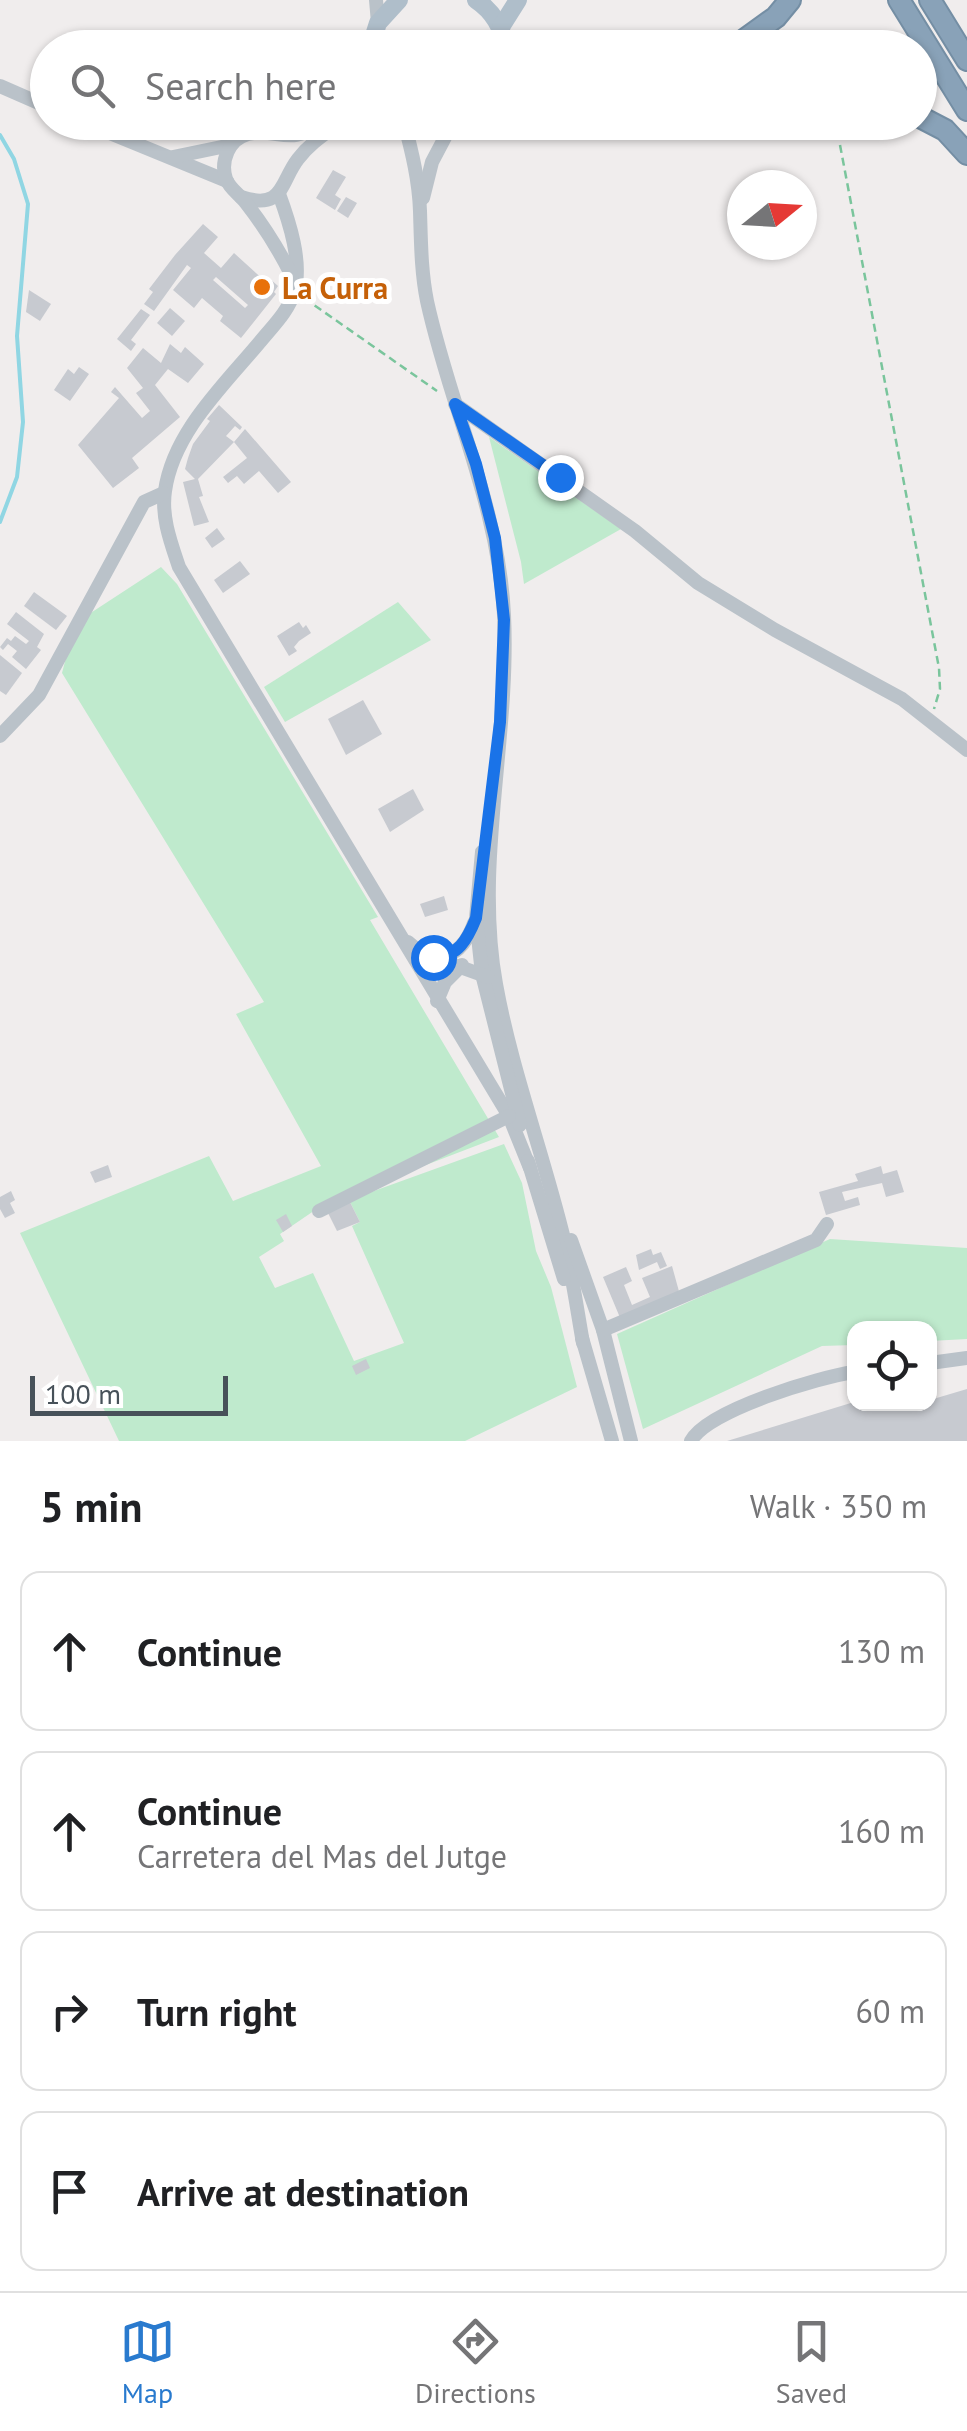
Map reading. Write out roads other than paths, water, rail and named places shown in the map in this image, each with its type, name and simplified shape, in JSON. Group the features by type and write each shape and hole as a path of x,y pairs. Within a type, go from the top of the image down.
{"highway":[{"path":"758,30 790,0"},
{"path":"899,0 918,30"},
{"path":"930,0 967,60"},
{"path":"937,61 967,110"},
{"path":"937,126 967,154"}],"main road":[{"path":"376,30 399,0"},
{"path":"476,0 488,8 502,30"},
{"path":"501,27 518,0"}],"street":[{"path":"376,0 378,23"},
{"path":"0,86 30,99"},
{"path":"129,140 226,181 278,247 295,286"},
{"path":"172,157 240,140"},
{"path":"274,140 285,147 292,168"},
{"path":"242,197 260,201 278,194 292,168 316,140"},
{"path":"409,140 420,208 426,298 476,464 502,578 504,620 489,893 489,979"},
{"path":"420,208 432,162 444,140"},
{"path":"226,181 224,166 231,145"},
{"path":"278,194 286,212 296,261 295,286 283,313 189,429 171,466 164,494 166,526 179,567 536,1166 603,1330 632,1441"},
{"path":"455,404 635,531 698,583 775,630 902,698 967,750"},
{"path":"0,736 39,695 144,502 164,494"},
{"path":"433,957 444,958 468,940 476,918 500,722"},
{"path":"476,918 536,1166 612,1441"},
{"path":"390,923 413,948 489,979"},
{"path":"437,1002 445,982 462,965"},
{"path":"319,1211 509,1116"},
{"path":"603,1330 816,1240 827,1224"},
{"path":"937,1362 967,1358"},
{"path":"691,1441 694,1434 727,1412 824,1376 847,1373"}],"waterway":[{"path":"0,135 14,159 28,204 17,336 23,422 17,477 0,522"}],"place":[{"name":"La Curra","path":"262,287"}]}
